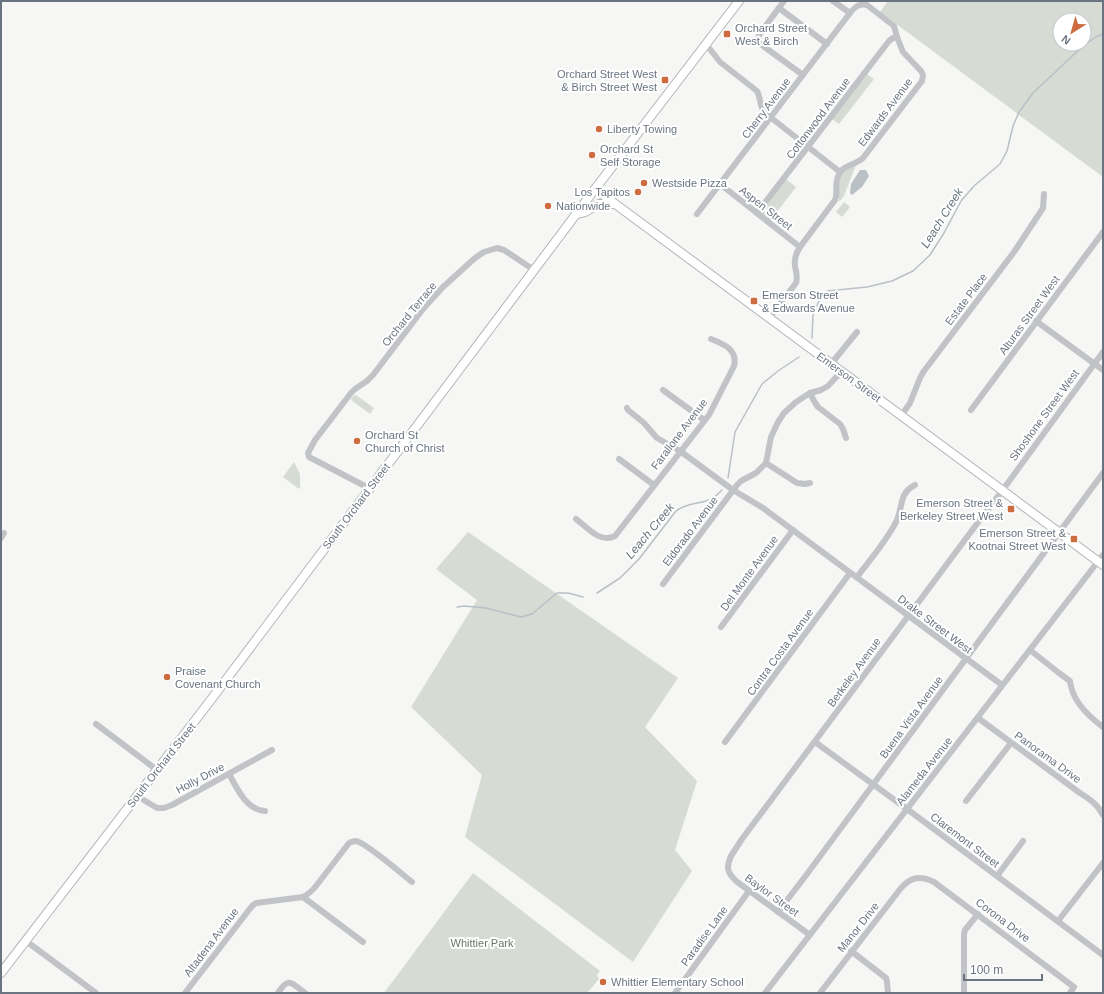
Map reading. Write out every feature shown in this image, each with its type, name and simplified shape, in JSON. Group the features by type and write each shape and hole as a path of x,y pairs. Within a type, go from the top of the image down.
{"main road":[{"name":"South Orchard Street","path":"1,973 210,701 576,214 739,1"},
{"name":"Emerson Street","path":"595,189 1059,533 1101,561"},
{"path":"576,214 585,212 599,204 615,204"}],"street":[{"path":"784,1 759,35 758,42 803,75"},
{"path":"833,1 850,14 859,5 867,5 892,24 897,37"},
{"path":"779,8 827,44"},
{"name":"Cherry Avenue","path":"697,214 850,14"},
{"name":"Edwards Avenue","path":"840,172 846,166 863,158 922,81 922,73 903,52 897,37"},
{"name":"Cottonwood Avenue","path":"757,213 889,41 897,37"},
{"path":"706,44 720,62 757,90 762,110 840,172 836,182 835,200 800,247 796,255 796,283 769,318"},
{"name":"Aspen Street","path":"720,184 800,247"},
{"name":"Estate Place","path":"901,416 910,403 924,371 1006,263 1043,208 1044,194"},
{"name":"Alturas Street West","path":"972,410 1036,321 1103,232"},
{"name":"Orchard Terrace","path":"369,489 309,457 308,451 318,436 355,389 373,375 423,309 443,287 475,258 484,252 493,249 501,249 508,252 534,270"},
{"path":"1036,321 1103,370"},
{"path":"831,364 857,332"},
{"name":"Farallone Avenue","path":"576,519 600,537 608,539 612,538 617,534 709,415 735,361 732,351 722,343 711,339"},
{"name":"Shoshone Street West","path":"1002,491 1103,352"},
{"path":"810,483 797,483 766,463 771,437 778,422 792,405 810,393 822,390 828,386 841,372"},
{"path":"663,390 704,420"},
{"path":"810,393 818,406 840,424 846,438"},
{"path":"627,408 650,429 657,438 680,451 733,490 763,508 850,573"},
{"name":"Farallone Avenue","path":"619,459 654,485"},
{"name":"Eldorado Avenue","path":"663,584 733,490 766,463"},
{"name":"Buena Vista Avenue","path":"778,912 1103,474"},
{"path":"857,577 892,528 904,496 910,488 915,485"},
{"name":"Berkeley Avenue","path":"727,867 731,856 742,839 1002,491"},
{"name":"Del Monte Avenue","path":"721,627 793,530"},
{"name":"Alameda Avenue","path":"765,993 1030,650 1101,561"},
{"name":"Drake Street West","path":"850,573 1002,686"},
{"name":"Contra Costa Avenue","path":"725,742 850,573"},
{"path":"1030,650 1058,674 1070,681 1070,687 1085,712 1103,727"},
{"name":"Panorama Drive","path":"978,718 1101,807 1103,815"},
{"path":"96,724 157,770"},
{"name":"Claremont Street","path":"815,742 874,784 1103,955"},
{"path":"966,801 1011,743"},
{"name":"Holly Drive","path":"137,796 154,807 164,808 272,750"},
{"path":"229,774 246,802 254,808 265,811"},
{"path":"363,942 303,897 312,892 347,846 356,841 363,844 412,882"},
{"path":"997,876 1023,841"},
{"path":"1058,921 1100,873 1103,863"},
{"name":"Baylor Street","path":"727,867 733,878 810,935"},
{"name":"Corona Drive","path":"915,878 925,878 934,882 978,914 1074,987 1070,993"},
{"name":"Manor Drive","path":"820,993 901,888 910,880 915,878"},
{"name":"Paradise Lane","path":"675,993 749,891"},
{"name":"Altadena Avenue","path":"185,993 253,904 303,897"},
{"path":"964,993 964,934 965,930 978,914"},
{"path":"26,940 96,993"},
{"path":"852,951 886,978 888,982 888,993"},
{"path":"278,993 284,985 289,982 305,993"}],"green space":[{"path":"888,1 1103,1 1103,177 880,12"},
{"path":"867,74 874,79 839,124 832,119"},
{"path":"856,165 844,196 839,202 839,179 844,172"},
{"path":"786,179 796,187 770,221 762,214 763,210"},
{"path":"844,202 850,207 842,217 836,212"},
{"path":"356,395 374,408 370,414 351,400 353,396"},
{"path":"294,462 300,474 299,489 283,477"},
{"path":"468,532 678,678 645,727 697,781 675,850 692,871 633,962 465,837 482,775 411,707 477,600 436,569"},
{"name":"Whittier Park","path":"473,873 600,971 597,975 599,979 587,993 384,993"}],"shaded area":[{"path":"860,170 866,170 869,176 862,187 852,195 850,193 851,184"}],"waterway":[{"name":"Leach Creek","path":"812,338 813,315 820,299 827,291 867,287 892,281 913,271 930,255 961,201 974,186 1000,164 1007,151 1013,126 1019,112 1033,93 1083,46 1103,34"},
{"name":"Leach Creek","path":"728,478 735,432 762,384 799,357"},
{"name":"Leach Creek","path":"597,593 620,578 639,559 676,511 688,505 711,499 722,490"},
{"name":"Leach Creek","path":"457,607 464,606 486,608 521,617 532,614 557,593 568,593 583,597"}],"place":[{"name":"Orchard Street West & Birch","path":"727,34"},
{"name":"Orchard Street West & Birch Street West","path":"665,80"},
{"name":"Liberty Towing","path":"599,129"},
{"name":"Orchard St Self Storage","path":"592,155"},
{"name":"Westside Pizza","path":"644,183"},
{"name":"Los Tapitos","path":"638,192"},
{"name":"Nationwide","path":"548,206"},
{"name":"Emerson Street & Edwards Avenue","path":"754,301"},
{"name":"Orchard St Church of Christ","path":"357,441"},
{"name":"Emerson Street & Berkeley Street West","path":"1011,509"},
{"name":"Emerson Street & Kootnai Street West","path":"1074,539"},
{"name":"Praise Covenant Church","path":"167,677"},
{"name":"Whittier Elementary School","path":"603,982"}]}
